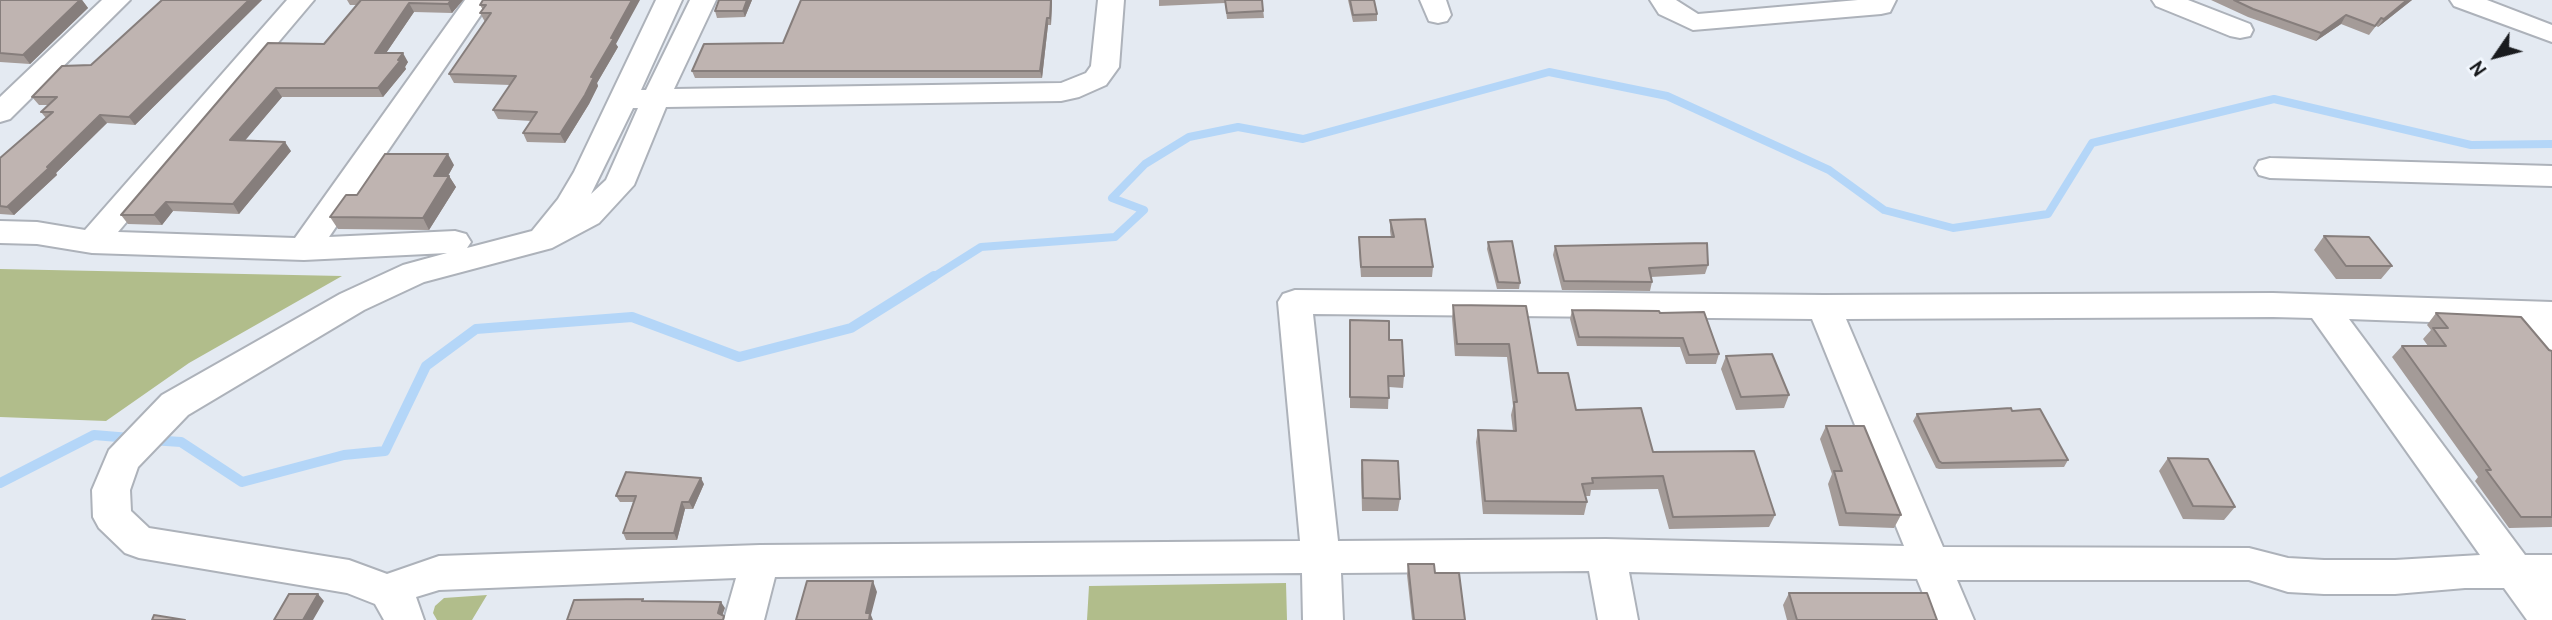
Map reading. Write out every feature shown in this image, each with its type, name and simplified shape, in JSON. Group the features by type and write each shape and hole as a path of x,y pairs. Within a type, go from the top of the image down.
{"street":[{"path":"6,102 117,0"},
{"path":"92,242 301,0"},
{"path":"304,249 478,0"},
{"path":"541,240 570,205 589,172 669,0"},
{"path":"703,0 656,98 619,185 588,216 541,240 414,273 352,302 174,405 122,460 111,490 112,517 139,542 349,577 399,612 410,581 439,573 760,561 1606,555 1932,563 2249,564 2288,575 2324,577 2395,577 2465,571 2534,572"},
{"path":"622,99 1061,92 1079,88 1096,79 1105,67 1111,0"},
{"path":"1663,0 1668,8 1693,22 1881,6 1883,0"},
{"path":"2165,0 2240,30"},
{"path":"2463,0 2552,34"},
{"path":"2518,0 2552,12"},
{"path":"2270,168 2552,176"},
{"path":"0,232 37,233 92,242 304,249 455,242"},
{"path":"1324,620 1321,558 1295,302 1824,307 2321,306 2536,313 2552,350"},
{"path":"2321,306 2534,572 2550,620"},
{"path":"1824,307 1954,620"},
{"path":"1606,555 1618,620"},
{"path":"744,620 760,561"}],"green space":[{"path":"0,269 342,276 189,363 106,421 0,417"},
{"path":"1286,583 1287,620 1087,620 1089,586"},
{"path":"487,595 472,620 437,620 433,613 435,606 444,598"}],"building":[{"path":"0,0 80,0 23,55 0,53"},
{"path":"162,0 249,0 129,117 100,115 7,207 0,206 0,158 53,112 41,112 57,97 32,97 62,66 91,65"},
{"path":"361,0 451,0 448,4 409,3 375,53 403,53 398,60 401,60 378,88 276,88 230,140 285,142 233,204 166,202 154,215 121,215 268,43 324,44"},
{"path":"483,0 632,0 591,77 594,77 585,95 560,134 523,133 537,112 493,110 516,76 449,74 491,13 480,13 486,5 480,5"},
{"path":"719,0 747,0 743,11 715,11"},
{"path":"801,0 1051,0 1040,71 692,71 704,44 783,43"},
{"path":"1225,0 1262,0 1263,11 1227,13"},
{"path":"1350,0 1374,0 1377,14 1353,15"},
{"path":"2234,0 2407,0 2384,19 2381,18 2375,26 2346,15 2321,33"},
{"path":"385,154 448,154 434,176 449,176 423,218 330,217 346,195 357,195"},
{"path":"1425,219 1433,267 1361,267 1359,237 1394,237 1390,220"},
{"path":"2324,236 2369,237 2392,266 2346,266"},
{"path":"1512,241 1520,283 1498,282 1488,242"},
{"path":"1707,243 1708,265 1649,268 1652,282 1564,281 1555,246"},
{"path":"1453,305 1526,306 1538,373 1568,373 1576,410 1641,408 1653,452 1754,451 1775,515 1673,517 1663,476 1592,478 1593,483 1582,484 1587,502 1485,501 1478,430 1516,431 1514,402 1517,402 1509,344 1457,344"},
{"path":"1572,310 1704,312 1719,354 1689,355 1683,338 1579,337"},
{"path":"2436,313 2521,317 2552,351 2552,517 2521,517 2486,470 2491,470 2402,346 2446,346 2433,328 2448,328"},
{"path":"1350,320 1389,321 1389,340 1402,340 1404,376 1388,376 1389,398 1350,397"},
{"path":"1772,354 1789,395 1741,397 1726,356"},
{"path":"2011,408 2012,411 2040,409 2068,460 1942,463 1917,414"},
{"path":"1826,426 1864,426 1901,515 1846,513 1834,471 1842,471"},
{"path":"2168,458 2208,459 2235,507 2193,506"},
{"path":"1362,460 1398,461 1400,499 1363,498"},
{"path":"626,472 701,478 689,502 682,502 674,533 623,533 636,496 616,496"},
{"path":"1408,564 1434,564 1435,573 1459,573 1465,620 1414,620"},
{"path":"807,581 873,581 866,613 870,613 869,620 796,620"},
{"path":"1789,593 1927,593 1937,620 1797,620"},
{"path":"289,594 318,594 303,620 274,620"},
{"path":"643,599 642,601 721,602 718,613 724,616 723,620 567,620 574,600"},
{"path":"154,615 185,620 152,620"}],"waterway":[{"path":"932,278 981,247 1115,237 1144,210 1112,198 1145,164 1189,137 1238,127 1303,139 1549,72 1667,96 1829,170 1884,210 1953,228 2048,214 2092,143 2274,99 2471,145 2552,144"},
{"path":"151,440 181,442 242,482 344,455 385,451 426,366 476,329 632,317 739,357 851,328 934,276"},
{"path":"0,483 94,435 130,438"}]}
